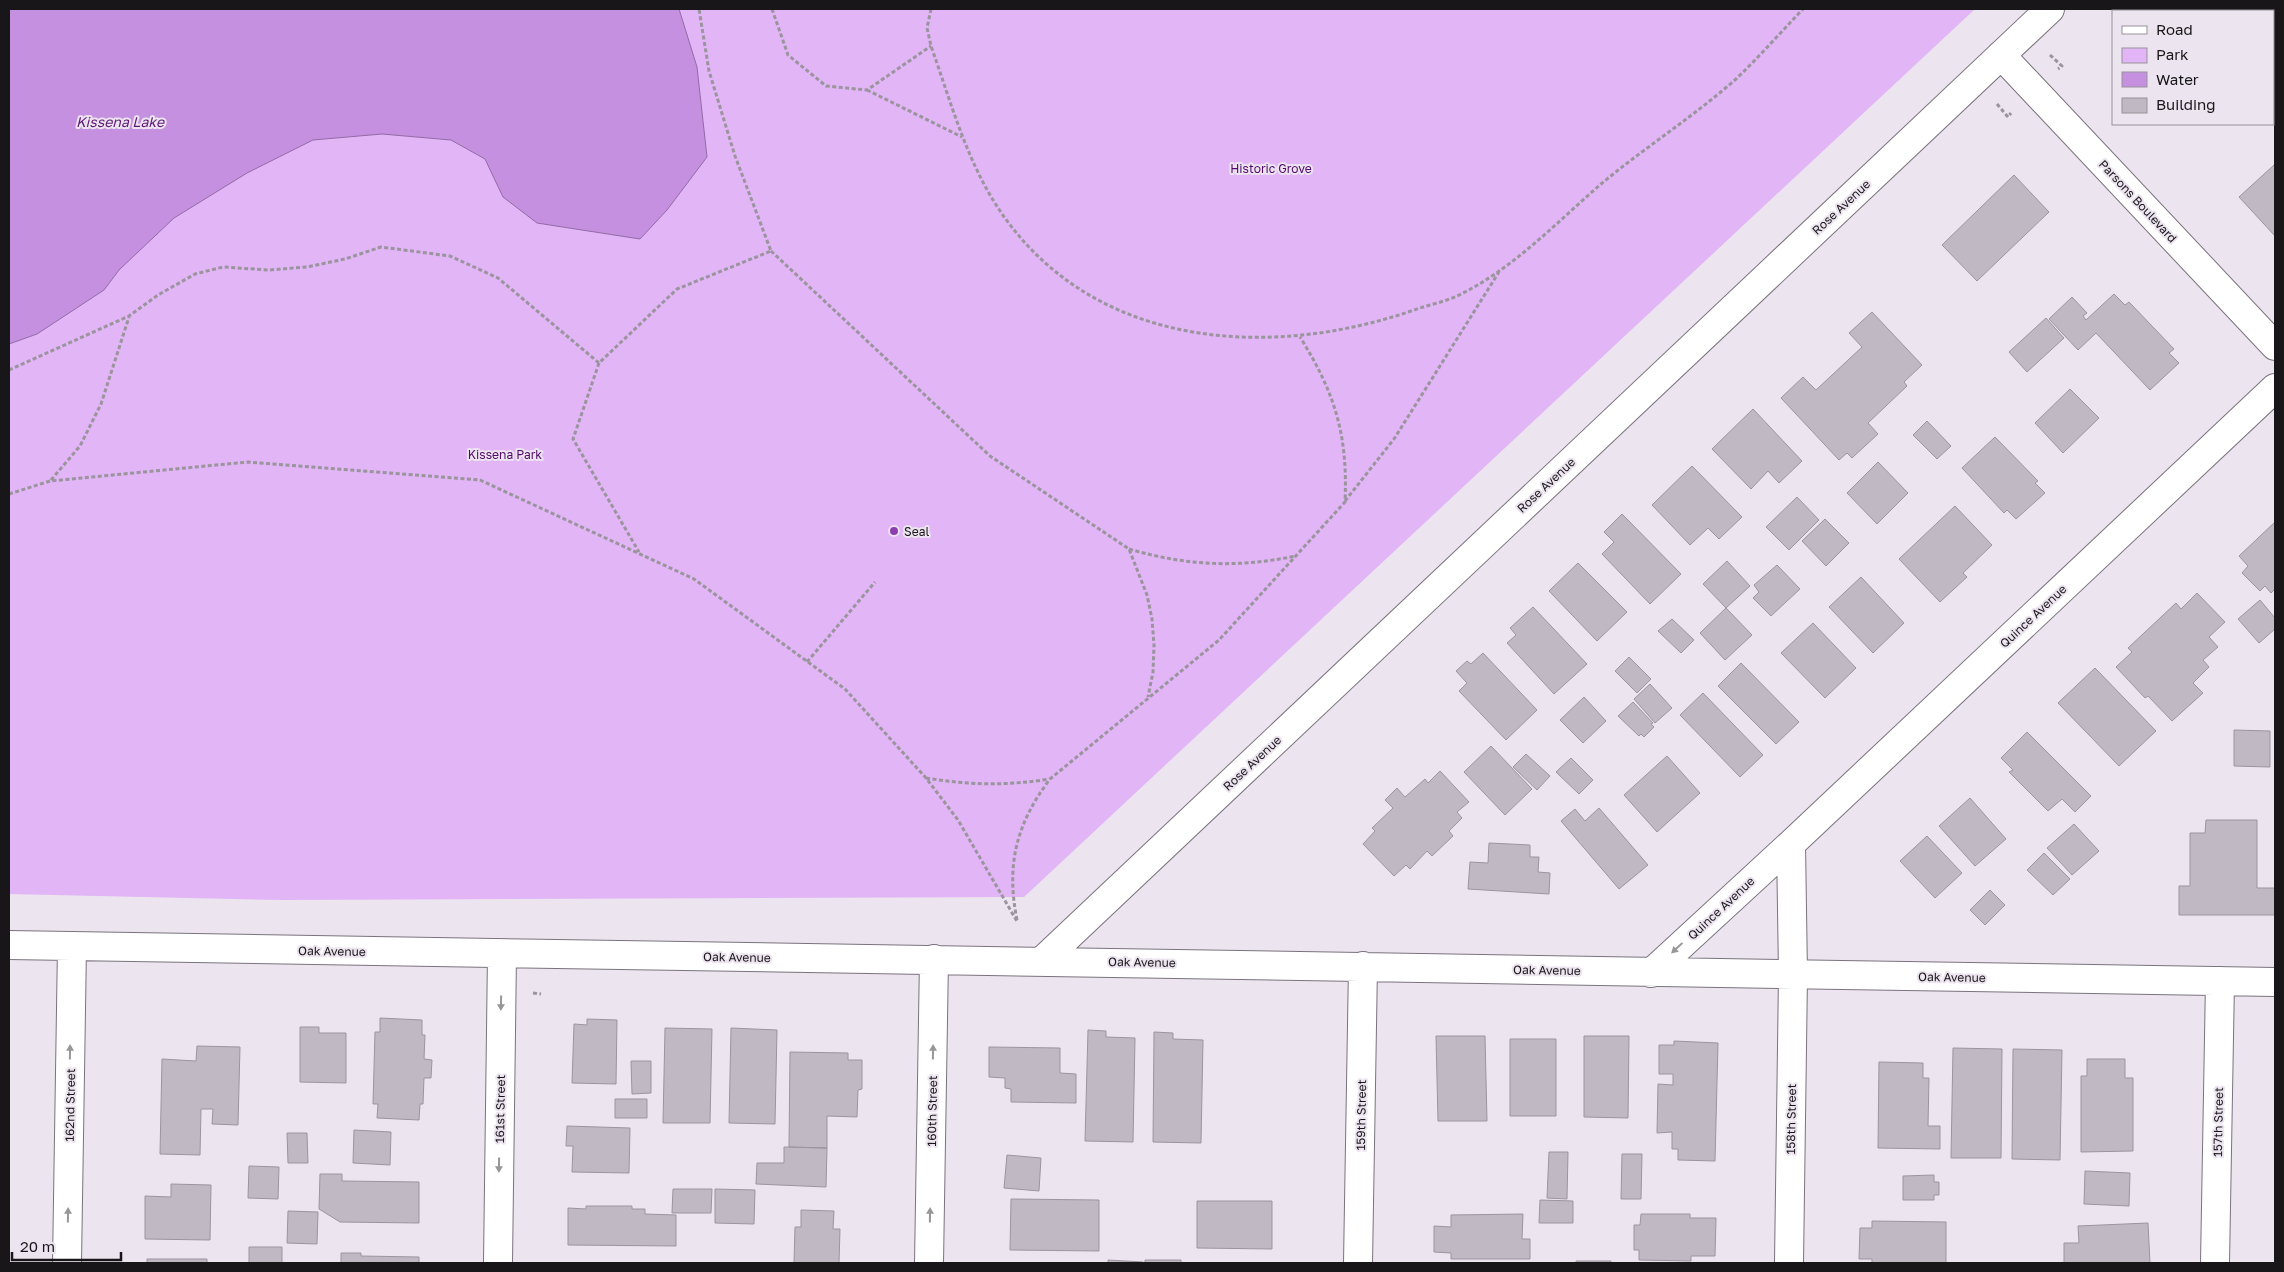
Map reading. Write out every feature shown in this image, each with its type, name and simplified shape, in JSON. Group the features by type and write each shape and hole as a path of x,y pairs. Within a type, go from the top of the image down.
{"street":[{"name":"Rose Avenue","path":"1042,960 2050,9"},
{"name":"Parsons Boulevard","path":"2001,55 2275,346"},
{"name":"Quince Avenue","path":"1651,973 1791,844 2275,388"},
{"path":"1791,844 1794,975"},
{"name":"Oak Avenue","path":"9,945 502,954 1042,960 1651,973 2275,982"},
{"name":"162nd Street","path":"67,1263 72,946"},
{"name":"161st Street","path":"498,1263 502,954"},
{"name":"160th Street","path":"929,1263 934,959"},
{"name":"159th Street","path":"1358,1263 1363,966"},
{"name":"158th Street","path":"1789,1263 1794,975"},
{"name":"157th Street","path":"2216,1263 2220,981"}],"path":[{"path":"699,9 709,71 735,156 771,251 990,456 1129,549 1156,557 1211,564 1240,564 1296,556"},
{"path":"772,9 788,55 826,86 867,90 963,137"},
{"path":"931,9 927,28 931,46 974,167 989,195 1007,221 1033,250 1054,269 1094,297 1128,314 1164,326 1209,335 1254,339 1300,337 1341,331 1380,322 1456,297 1500,271 1604,182 1736,79 1803,9"},
{"path":"867,90 931,46"},
{"path":"2050,55 2062,66"},
{"path":"1997,103 2008,116"},
{"path":"9,370 129,316 158,295 195,274 223,267 269,270 307,266 344,259 381,247 450,256 498,278 599,363"},
{"path":"640,554 573,439 599,363 677,289 771,251"},
{"path":"9,494 50,481 248,462 480,480 694,579 845,689 926,778 958,820 1018,923 1012,896 1012,868 1017,840 1032,805 1050,779 1219,640 1345,502 1394,439 1500,271"},
{"path":"50,481 80,446 101,404 129,316"},
{"path":"1300,337 1330,391 1339,421 1346,475 1345,502"},
{"path":"1129,549 1147,595 1152,619 1153,663 1147,698"},
{"path":"807,662 875,582"},
{"path":"926,778 983,785 1017,784 1050,779"}],"green space":[{"name":"Kissena Park","path":"9,9 1975,9 1024,897 280,900 9,894"}],"water":[{"name":"Kissena Lake","path":"9,9 679,9 697,67 707,157 667,210 640,239 537,223 503,197 485,159 451,140 382,134 313,140 247,173 174,218 119,270 104,290 37,334 9,344"}],"building":[{"path":"2222,9 2223,10 2172,10"},
{"path":"2260,9 2275,9 2275,24 2274,10"},
{"path":"2275,44 2275,89 2274,88"},
{"path":"2274,165 2275,167 2275,236 2239,197"},
{"path":"2014,175 2049,212 1977,281 1942,245"},
{"path":"2114,294 2125,305 2129,302 2174,349 2169,353 2179,363 2150,390 2096,333 2078,350 2049,319 2072,297 2087,313 2083,316 2086,320"},
{"path":"1872,312 1922,365 1904,382 1907,386 1868,423 1878,434 1852,458 1847,453 1839,460 1781,398 1803,377 1816,390 1862,347 1849,333"},
{"path":"2046,318 2064,338 2027,372 2009,352"},
{"path":"2070,389 2099,418 2063,453 2035,423"},
{"path":"1753,409 1802,461 1779,483 1768,471 1751,489 1712,449"},
{"path":"1927,421 1951,446 1937,459 1913,435"},
{"path":"1995,437 2038,481 2035,483 2045,493 2016,519 2007,510 2004,513 1962,468"},
{"path":"1878,462 1908,493 1877,524 1847,493"},
{"path":"1692,466 1742,517 1719,539 1708,528 1690,545 1652,505"},
{"path":"1797,497 1819,520 1789,550 1766,527"},
{"path":"1955,506 1992,545 1963,573 1967,577 1940,602 1899,559"},
{"path":"1622,514 1681,574 1650,604 1602,554 1614,542 1604,532"},
{"path":"1825,519 1849,543 1826,566 1802,541"},
{"path":"2275,522 2275,589 2271,593 2265,586 2260,591 2242,573 2248,566 2239,556"},
{"path":"1727,561 1750,586 1726,608 1703,584"},
{"path":"1578,563 1627,612 1597,641 1549,591"},
{"path":"1777,565 1800,589 1771,616 1753,598 1759,592 1754,585"},
{"path":"1861,577 1904,623 1873,653 1829,607"},
{"path":"2197,593 2225,622 2209,637 2218,647 2203,660 2209,667 2193,683 2203,693 2172,721 2148,696 2145,698 2116,667 2132,652 2128,648 2176,603 2181,609"},
{"path":"2260,600 2275,618 2275,629 2259,643 2238,619"},
{"path":"1533,607 1587,664 1554,694 1507,643 1516,635 1510,628"},
{"path":"1726,608 1752,635 1725,660 1700,633"},
{"path":"1672,619 1694,640 1681,653 1658,631"},
{"path":"1813,623 1856,668 1825,698 1781,653"},
{"path":"1483,653 1537,710 1506,740 1459,691 1467,683 1456,671 1467,661 1471,664"},
{"path":"1629,657 1651,679 1637,693 1615,671"},
{"path":"1741,663 1799,722 1776,744 1718,686"},
{"path":"2095,668 2156,731 2119,766 2058,703"},
{"path":"1650,684 1672,708 1655,723 1634,699"},
{"path":"1703,693 1763,755 1740,777 1680,715"},
{"path":"1584,697 1606,721 1583,743 1560,720"},
{"path":"1633,702 1653,723 1651,724 1654,727 1644,737 1641,734 1639,736 1618,716"},
{"path":"2234,730 2270,731 2270,767 2234,766"},
{"path":"2027,732 2091,796 2075,812 2062,799 2048,811 2009,772 2013,770 2001,758"},
{"path":"1491,746 1532,789 1505,815 1464,772"},
{"path":"1526,754 1550,776 1537,790 1513,767"},
{"path":"1667,756 1700,793 1657,832 1624,795"},
{"path":"1571,758 1593,780 1579,794 1556,772"},
{"path":"1440,771 1469,802 1457,812 1462,818 1449,831 1453,836 1432,856 1427,851 1410,869 1406,865 1394,876 1363,844 1375,831 1372,828 1393,808 1385,800 1397,788 1405,797 1425,779 1428,783"},
{"path":"1970,798 2006,839 1975,866 1939,826"},
{"path":"1599,808 1648,865 1619,889 1561,821 1575,809 1585,821"},
{"path":"2206,820 2257,820 2257,888 2275,888 2275,915 2179,915 2179,886 2190,886 2190,833 2205,833"},
{"path":"2074,824 2099,851 2072,875 2047,848"},
{"path":"1927,836 1962,873 1935,898 1900,861"},
{"path":"1489,843 1530,845 1530,857 1539,857 1538,872 1550,873 1549,894 1468,889 1470,862 1488,863"},
{"path":"2044,853 2070,879 2053,895 2027,870"},
{"path":"1990,890 2005,905 1985,925 1970,910"},
{"path":"380,1018 422,1020 422,1035 425,1035 424,1059 432,1060 431,1078 424,1078 423,1104 420,1104 419,1120 377,1118 378,1104 373,1104 375,1032 380,1032"},
{"path":"587,1019 617,1020 616,1084 572,1083 574,1024 587,1025"},
{"path":"300,1027 319,1027 319,1033 346,1033 346,1083 300,1082"},
{"path":"665,1028 712,1029 710,1123 663,1123"},
{"path":"731,1028 777,1030 775,1124 729,1123"},
{"path":"1088,1030 1106,1031 1106,1037 1135,1038 1133,1142 1085,1141"},
{"path":"1154,1032 1173,1033 1173,1039 1203,1040 1201,1143 1153,1142"},
{"path":"1436,1036 1485,1036 1487,1121 1438,1121"},
{"path":"1584,1036 1629,1036 1628,1118 1584,1117"},
{"path":"1510,1039 1556,1039 1556,1116 1510,1116"},
{"path":"1674,1041 1718,1043 1715,1161 1678,1160 1678,1149 1672,1149 1672,1132 1657,1133 1658,1084 1673,1085 1673,1074 1659,1074 1659,1045 1674,1045"},
{"path":"197,1046 240,1047 238,1125 212,1124 213,1109 201,1109 200,1155 160,1154 162,1059 196,1061"},
{"path":"989,1047 1060,1048 1060,1073 1076,1074 1076,1103 1011,1102 1011,1089 1005,1088 1005,1078 989,1077"},
{"path":"1953,1048 2002,1049 2001,1158 1951,1158"},
{"path":"2013,1049 2062,1050 2060,1160 2012,1159"},
{"path":"790,1052 848,1053 848,1060 862,1060 862,1089 858,1090 857,1117 827,1116 827,1148 789,1147"},
{"path":"2087,1059 2125,1059 2125,1078 2133,1078 2133,1151 2081,1152 2081,1076 2087,1076"},
{"path":"631,1061 651,1061 651,1093 632,1094"},
{"path":"1879,1062 1923,1063 1923,1078 1929,1078 1928,1126 1940,1126 1940,1149 1878,1148"},
{"path":"615,1099 647,1099 647,1118 615,1118"},
{"path":"567,1126 630,1128 629,1173 572,1172 573,1146 566,1146"},
{"path":"354,1130 391,1132 390,1165 353,1163"},
{"path":"287,1133 307,1133 308,1163 288,1163"},
{"path":"784,1147 827,1148 826,1187 756,1184 757,1163 784,1163"},
{"path":"1549,1152 1568,1152 1567,1199 1547,1198"},
{"path":"1622,1154 1642,1154 1641,1199 1621,1199"},
{"path":"1007,1155 1041,1158 1039,1191 1004,1188"},
{"path":"249,1166 279,1167 278,1199 248,1198"},
{"path":"2085,1171 2130,1173 2129,1206 2084,1204"},
{"path":"320,1174 342,1174 342,1181 419,1182 419,1223 340,1222 319,1209"},
{"path":"1934,1175 1934,1182 1939,1182 1939,1195 1934,1195 1934,1200 1903,1200 1903,1176"},
{"path":"171,1184 211,1185 210,1240 145,1239 145,1196 171,1197"},
{"path":"673,1189 712,1189 711,1213 672,1213"},
{"path":"715,1189 755,1190 754,1224 715,1223"},
{"path":"1011,1199 1099,1200 1099,1251 1010,1250"},
{"path":"1540,1200 1573,1201 1573,1223 1539,1223"},
{"path":"1197,1201 1272,1201 1272,1249 1197,1248"},
{"path":"586,1206 632,1206 632,1209 645,1209 645,1214 676,1215 676,1246 568,1245 568,1208 586,1209"},
{"path":"801,1210 834,1211 833,1229 840,1229 839,1263 794,1263 795,1227 801,1227"},
{"path":"288,1211 318,1212 317,1244 287,1243"},
{"path":"1523,1214 1522,1239 1530,1239 1530,1259 1451,1259 1451,1253 1434,1252 1434,1226 1451,1227 1451,1215"},
{"path":"1641,1214 1690,1214 1690,1218 1716,1218 1715,1256 1691,1256 1691,1261 1639,1260 1639,1250 1634,1250 1634,1225 1640,1225"},
{"path":"1872,1221 1946,1222 1946,1263 1872,1263 1872,1259 1859,1259 1860,1228 1872,1228"},
{"path":"2148,1223 2150,1263 2064,1263 2064,1243 2079,1243 2078,1226"},
{"path":"249,1247 282,1247 282,1263 249,1263"},
{"path":"341,1253 361,1253 361,1256 419,1257 419,1263 341,1263"},
{"path":"147,1259 207,1259 207,1263 147,1263"},
{"path":"1108,1260 1143,1262 1143,1263 1108,1263"},
{"path":"1145,1260 1181,1260 1181,1263 1145,1263"},
{"path":"1576,1261 1611,1261 1611,1263 1576,1263"}],"place":[{"name":"Seal","path":"894,531"}],"park label":[{"name":"Historic Grove","path":"1271,168"}]}
